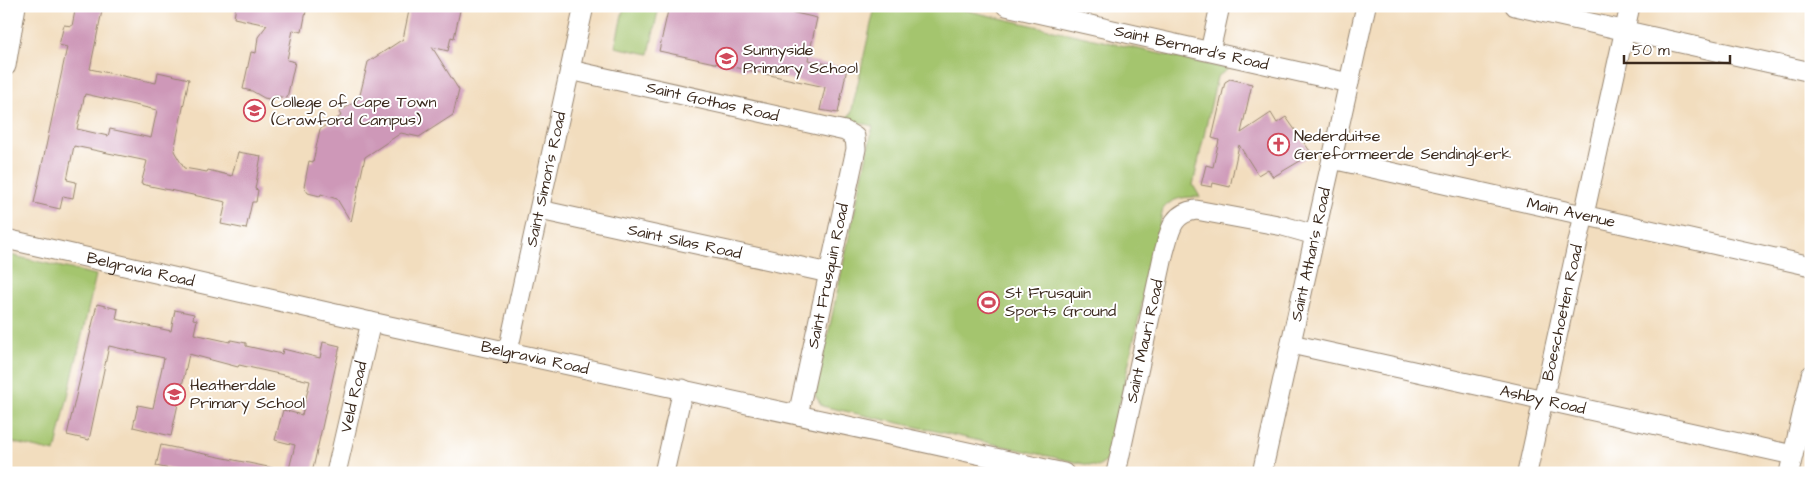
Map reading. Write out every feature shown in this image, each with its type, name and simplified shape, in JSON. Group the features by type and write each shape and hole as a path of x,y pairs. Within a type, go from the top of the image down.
{"street":[{"path":"6,66 16,6"},
{"name":"Saint Simon's Road","path":"508,351 584,6"},
{"name":"Saint Bernard's Road","path":"1006,6 1349,83"},
{"path":"1210,51 1220,6"},
{"name":"Saint Athan's Road","path":"1262,473 1366,6"},
{"path":"1515,6 1811,72"},
{"name":"Boeschoeten Road","path":"1527,473 1630,6"},
{"name":"Saint Gothas Road","path":"570,70 845,131 855,137"},
{"name":"Saint Frusquin Road","path":"798,415 856,148 855,137"},
{"name":"Main Avenue","path":"1332,159 1811,266"},
{"name":"Saint Silas Road","path":"540,210 829,273"},
{"name":"Saint Mauri Road","path":"1116,473 1168,238 1172,225 1182,213 1196,210 1216,213 1282,226 1315,235"},
{"name":"Belgravia Road","path":"6,239 370,322 798,415 1013,468 1064,473"},
{"name":"Veld Road","path":"336,473 370,322"},
{"name":"Ashby Road","path":"1291,344 1543,400 1791,464"},
{"path":"1791,464 1811,375"},
{"path":"664,473 683,389"}],"green space":[{"path":"624,6 659,6 649,54 615,47"},
{"name":"St Frusquin Sports Ground","path":"875,6 946,6 1228,69 1217,77 1193,185 1200,197 1175,200 1163,209 1107,461 1098,467 822,406 815,395 873,126 844,119 851,114"},
{"path":"6,254 96,275 55,452 6,441"}],"building":[{"path":"76,6 103,6 90,69 156,83 158,72 189,79 174,151 184,168 207,172 208,170 232,176 238,152 261,156 255,189 258,190 256,202 252,202 246,229 221,224 226,202 141,184 147,161 74,146 67,180 76,182 73,198 63,196 60,209 34,203 67,47 59,45 64,25 72,26","holes":["85,94 157,110 151,138 110,129 108,136 77,129"]},
{"path":"236,6 307,6 302,32 293,30 287,60 295,62 287,98 275,96 269,99 264,98 252,91 243,89 251,52 256,53 258,37 267,25 234,18"},
{"path":"410,6 461,6 454,38 451,37 448,51 432,47 459,90 453,115 419,137 401,133 365,157 351,222 337,199 321,194 320,196 308,193 304,187 309,161 313,162 320,129 341,116 339,112 359,99 368,62 403,39"},
{"path":"669,6 765,6 817,18 808,60 847,68 838,113 820,110 825,87 659,51"},
{"path":"1230,79 1252,84 1241,133 1271,113 1277,123 1286,117 1312,154 1273,177 1268,169 1258,175 1239,145 1230,187 1213,183 1212,187 1201,185 1206,165 1213,167 1219,140 1212,138 1225,82"},
{"path":"97,304 118,309 116,319 171,331 175,310 194,314 193,319 197,320 194,334 230,342 231,340 246,343 246,346 282,354 283,349 320,358 323,342 340,346 312,473 288,473 295,445 275,440 283,410 302,415 310,381 239,365 238,367 189,354 171,436 133,427 138,405 153,408 164,358 109,346 89,440 67,435"},
{"path":"161,445 273,468 273,473 189,473 156,466"}],"place":[{"name":"Sunnyside Primary School","path":"727,59"},
{"name":"College of Cape Town (Crawford Campus)","path":"255,111"},
{"name":"Nederduitse Gereformeerde Sendingkerk","path":"1278,145"},
{"name":"St Frusquin Sports Ground","path":"989,302"},
{"name":"Heatherdale Primary School","path":"174,394"}]}
